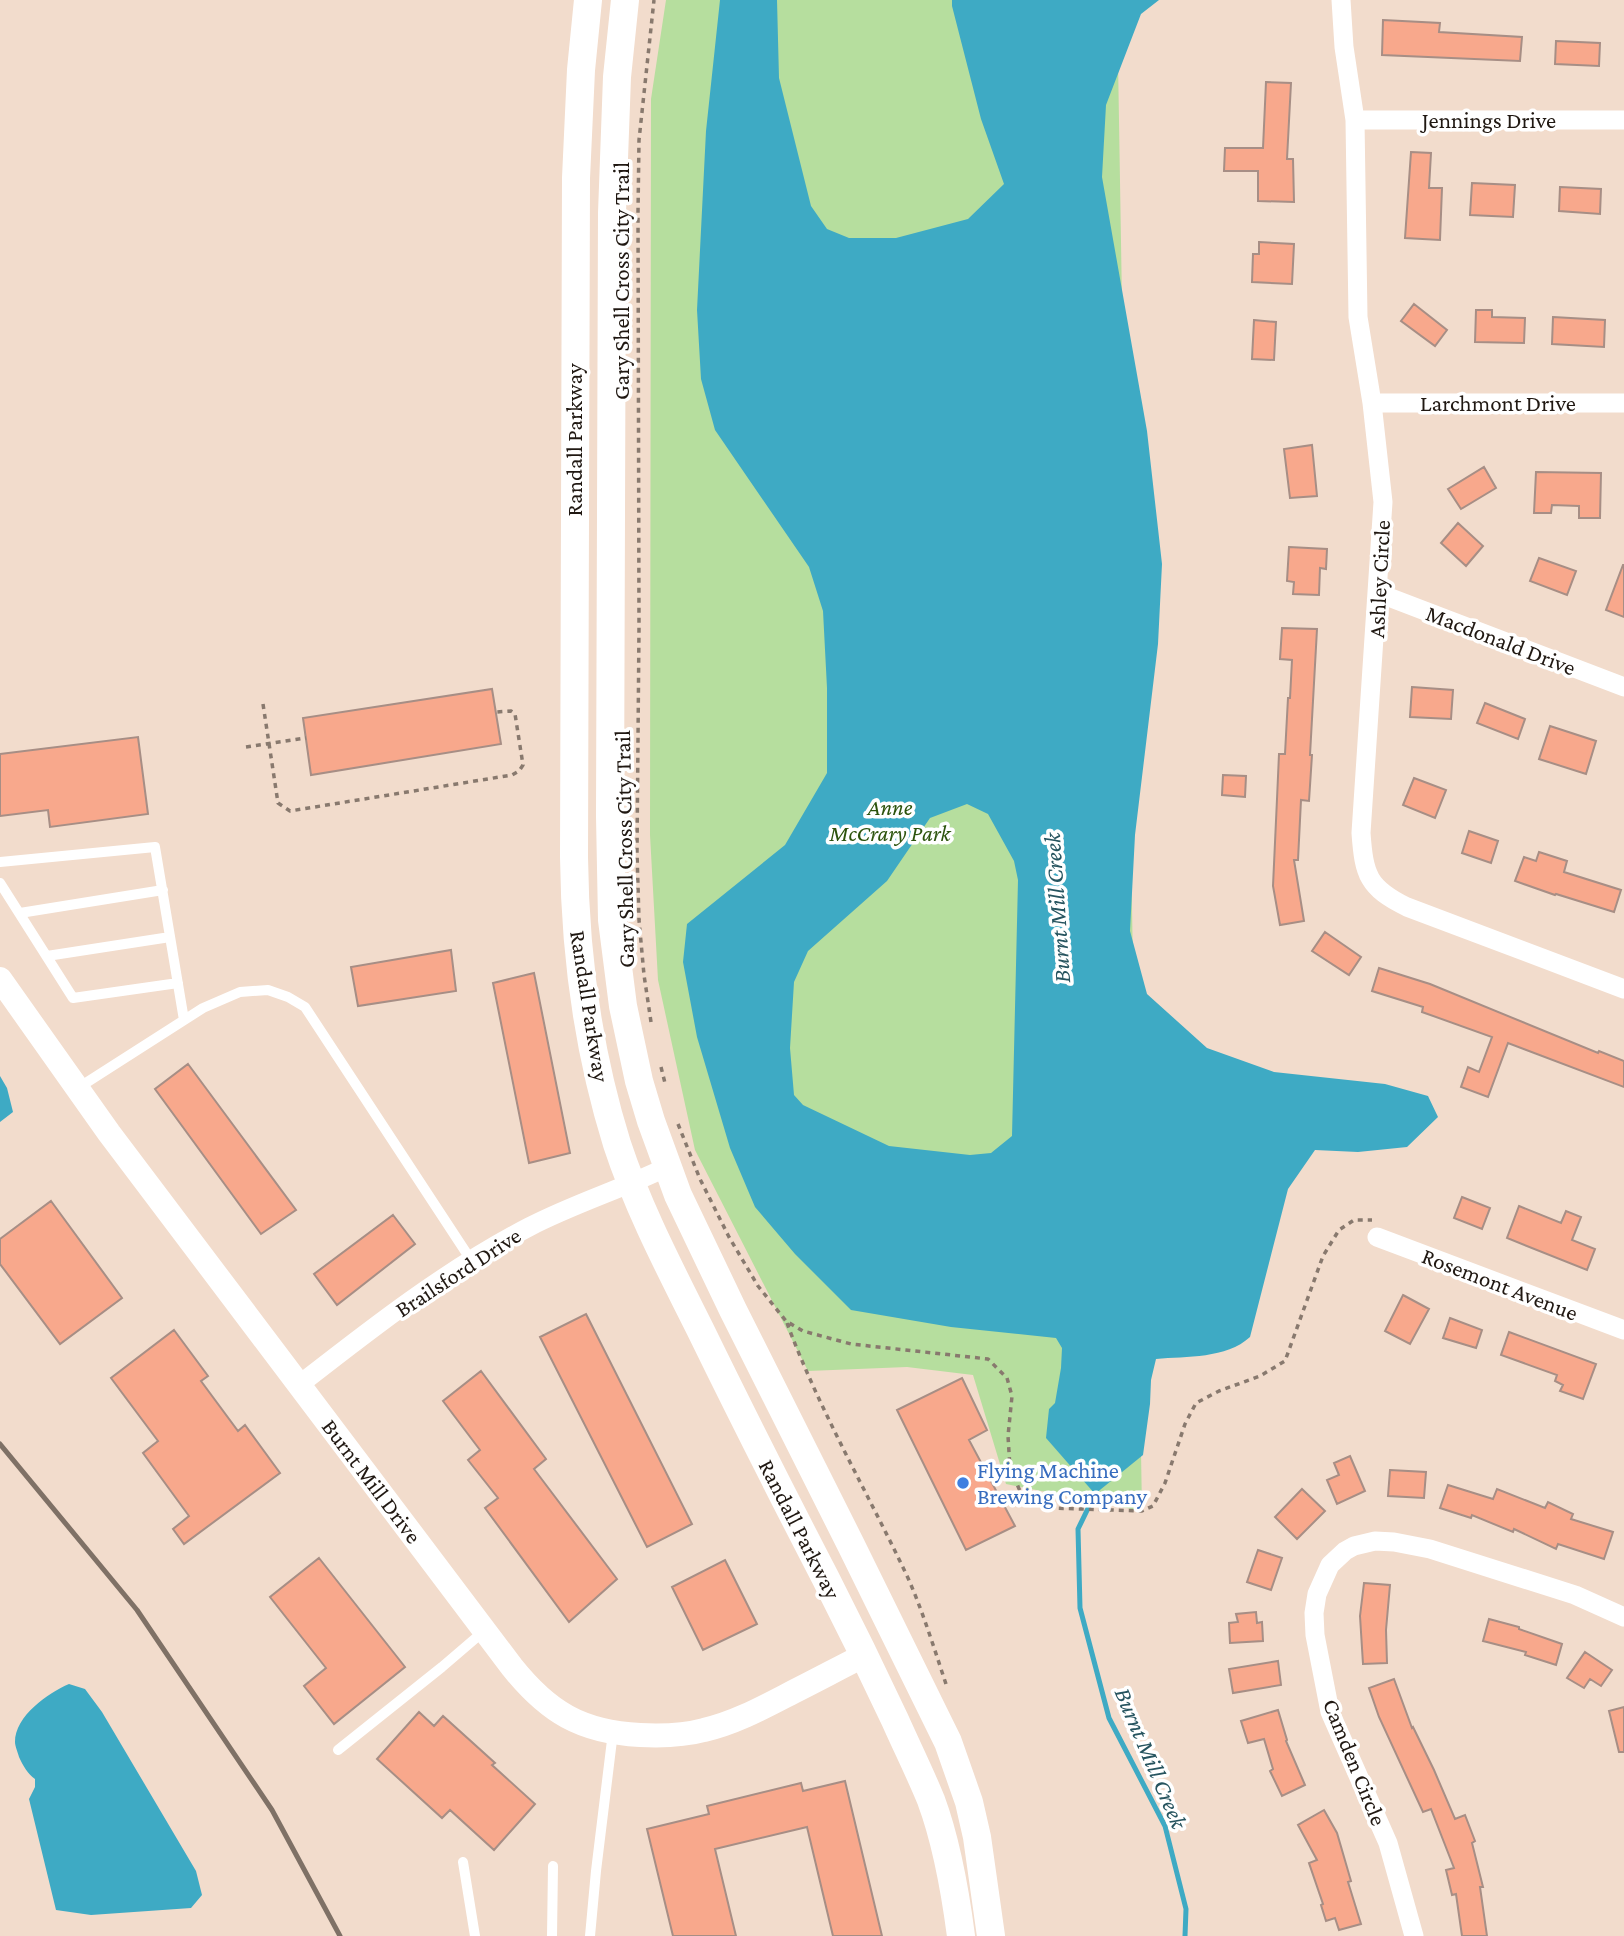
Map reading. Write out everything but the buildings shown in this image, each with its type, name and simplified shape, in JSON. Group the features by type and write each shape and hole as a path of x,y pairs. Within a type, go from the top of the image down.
{"main road":[{"name":"Randall Parkway","path":"588,0 578,116 575,234 575,906 582,985 596,1063 617,1143 659,1246 865,1655 931,1802 950,1871 961,1936"},
{"name":"Randall Parkway","path":"625,0 617,77 612,213 611,888 618,976 629,1038 651,1121 690,1223 948,1742 969,1802 984,1875 991,1936"}],"street":[{"name":"Ashley Circle","path":"1341,0 1343,47 1355,120 1358,317 1372,403 1383,502 1361,833 1369,879 1380,891 1407,907 1624,989"},
{"name":"Jennings Drive","path":"1355,120 1624,120"},
{"name":"Larchmont Drive","path":"1372,403 1624,403"},
{"name":"Macdonald Drive","path":"1378,593 1624,687"},
{"name":"Burnt Mill Drive","path":"0,979 77,1089 521,1679 549,1705 575,1722 613,1732 665,1736 705,1730 751,1714 865,1655"},
{"name":"Brailsford Drive","path":"299,1385 471,1259 532,1226 667,1167"},
{"name":"Rosemont Avenue","path":"1379,1230 1624,1330"},
{"name":"Camden Circle","path":"1414,1936 1388,1843 1330,1712 1315,1635 1314,1613 1317,1594 1330,1564 1354,1546 1375,1541 1394,1542 1430,1549 1575,1595 1624,1617"},
{"path":"865,1655 898,1640"}],"lane":[{"path":"0,862 155,847 184,1020"},
{"path":"0,883 73,998 178,983"},
{"path":"20,913 163,890"},
{"path":"47,956 170,937"},
{"path":"77,1089 203,1008 240,992 268,990 288,997 305,1007 471,1259"},
{"path":"338,1750 485,1630"},
{"path":"590,1936 613,1732"},
{"path":"463,1862 475,1936"},
{"path":"551,1936 553,1866"}],"path":[{"name":"Gary Shell Cross City Trail","path":"652,1028 639,920 637,852 638,213 639,139 654,0"},
{"path":"263,704 278,803 290,811 512,775 523,765 515,714 510,711 496,712"},
{"path":"246,747 306,738"},
{"path":"658,1055 668,1094"},
{"path":"676,1120 700,1180 729,1237 758,1286 786,1321 803,1331 850,1344 988,1359 1007,1378 1012,1396 1008,1436 1010,1468 1020,1492 1029,1500 1050,1508 1142,1511 1153,1506 1165,1483 1185,1424 1196,1403 1219,1391 1260,1376 1285,1361 1323,1256 1339,1230 1354,1220 1370,1219 1379,1230"}],"green space":[{"name":"Anne McCrary Park","path":"666,0 1117,0 1142,1511 1006,1484 973,1375 907,1367 808,1371 695,1150 658,980 650,835 651,99"}],"water":[{"name":"Anne McCrary Park","path":"720,0 777,0 779,78 811,206 827,229 849,238 896,238 968,219 1004,184 981,119 952,0 1159,0 1141,14 1106,105 1102,177 1147,431 1162,564 1158,644 1135,835 1130,931 1147,994 1207,1048 1274,1072 1385,1084 1428,1096 1438,1117 1407,1147 1358,1152 1315,1150 1288,1189 1250,1337 1218,1353 1156,1359 1151,1380 1143,1455 1095,1494 1046,1438 1049,1409 1055,1403 1061,1368 1062,1348 1056,1338 951,1327 851,1310 795,1254 755,1207 730,1148 697,1037 683,962 687,924 785,845 827,773 823,611 809,567 715,430 701,379 697,310 706,131","holes":["967,804 988,814 1014,861 1018,880 1012,1136 991,1153 970,1155 889,1146 803,1105 794,1095 790,1048 794,982 808,951 887,881 930,818"]},
{"path":"0,1076 7,1088 13,1112 0,1122"},
{"path":"69,1684 85,1689 102,1712 196,1871 202,1895 191,1908 91,1915 56,1910 29,1799 35,1787 35,1779 22,1764 15,1742 20,1723 34,1707"}],"waterway":[{"name":"Burnt Mill Creek","path":"1095,1487 1095,1494 1078,1529 1080,1608 1109,1718 1165,1826 1186,1909 1185,1936"}],"railway":[{"path":"0,1444 137,1610 272,1810 340,1936"}],"place":[{"name":"Flying Machine Brewing Company","path":"963,1483"}]}
